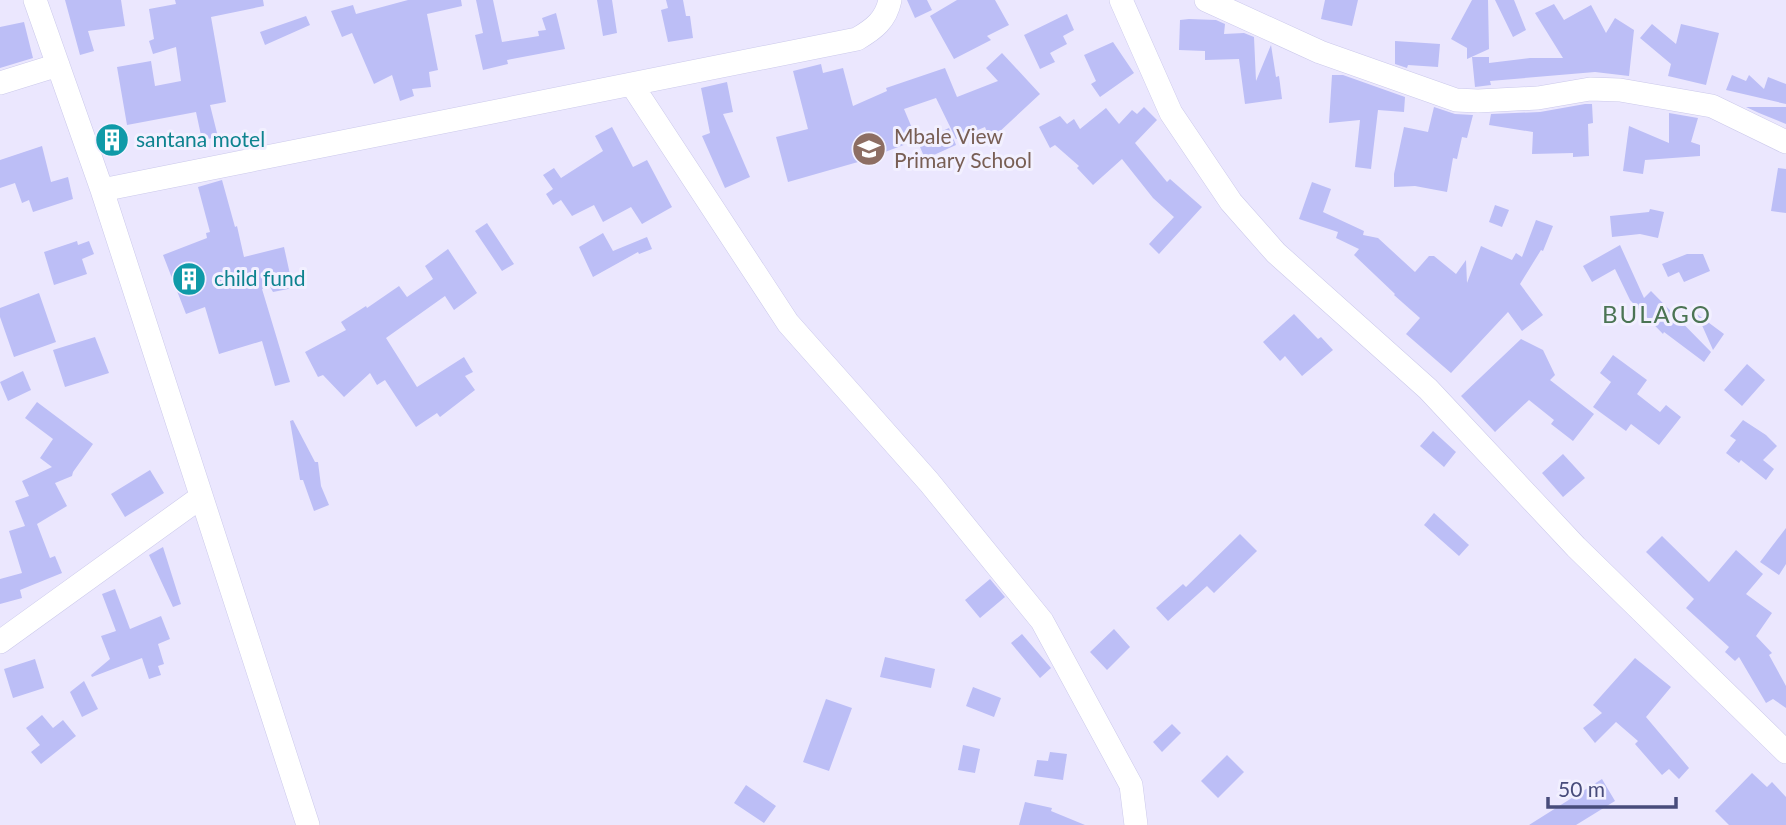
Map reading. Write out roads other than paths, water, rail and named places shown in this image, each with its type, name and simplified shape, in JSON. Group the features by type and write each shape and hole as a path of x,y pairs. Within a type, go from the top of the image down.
{"street":[{"path":"35,0 102,190 308,825"},
{"path":"102,190 857,39 875,29 888,13 890,0"},
{"path":"1121,0 1171,113 1231,202 1276,253 1428,389 1576,547 1786,752"},
{"path":"1206,0 1320,52 1456,100 1538,97 1590,89 1620,90 1712,106 1786,142"},
{"path":"0,83 58,65"},
{"path":"632,85 788,323 929,482 1042,621 1131,785 1136,825"},
{"path":"0,642 201,497"}],"place":[{"name":"santana motel","path":"112,140"},
{"name":"Mbale View Primary School","path":"869,149"},
{"name":"child fund","path":"189,279"}],"district":[{"name":"BULAGO","path":"1657,315"}]}
